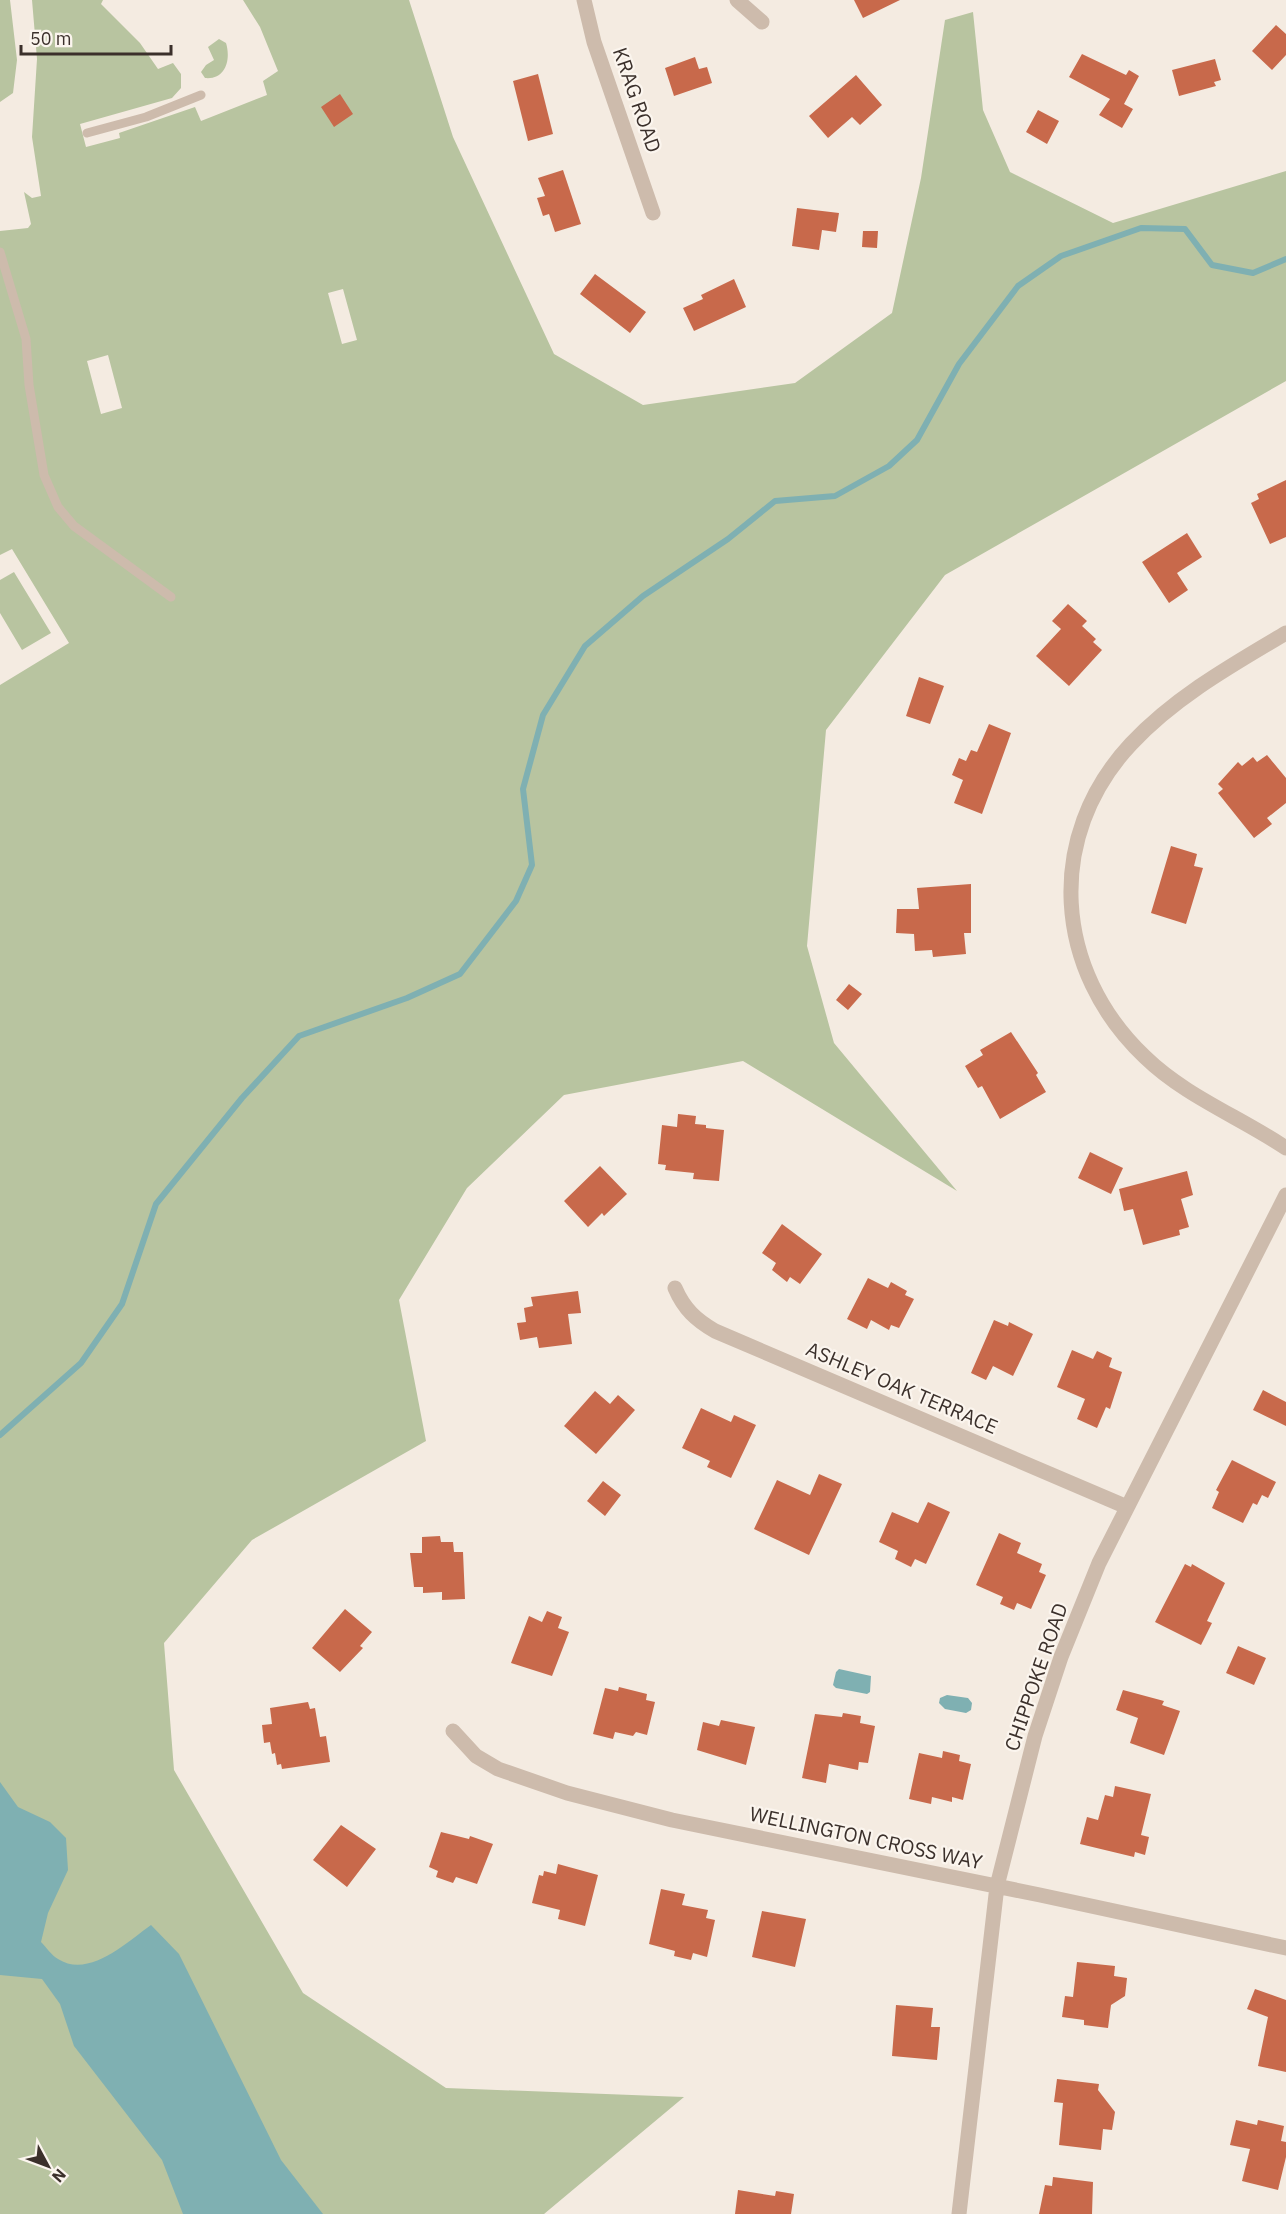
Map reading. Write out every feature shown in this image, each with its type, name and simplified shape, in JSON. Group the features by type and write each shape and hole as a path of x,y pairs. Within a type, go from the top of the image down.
{"street":[{"name":"KRAG ROAD","path":"584,0 594,42 653,213"},
{"path":"736,0 762,22"},
{"path":"1286,633 1232,665 1175,704 1129,746 1109,773 1092,804 1080,835 1072,869 1070,903 1076,942 1086,974 1104,1009 1123,1035 1172,1079 1286,1148"},
{"name":"CHIPPOKE ROAD","path":"959,2214 997,1886 1035,1736 1061,1657 1099,1563 1286,1195"},
{"name":"ASHLEY OAK TERRACE","path":"675,1288 682,1306 715,1331 1127,1507"},
{"name":"WELLINGTON CROSS WAY","path":"453,1731 476,1756 498,1769 567,1793 672,1820 1286,1948"}],"lane":[{"path":"87,133 146,117 201,95"},
{"path":"0,252 26,339 29,385 44,475 58,507 74,526 171,597"}],"green space":[{"path":"0,0 10,0 17,60 13,93 0,102"},
{"path":"32,0 103,0 101,4 140,43 158,69 173,63 181,74 181,88 172,98 80,124 86,147 120,138 119,133 195,107 201,121 267,95 263,81 278,71 260,27 243,0 409,0 453,137 554,354 643,405 795,383 892,313 921,178 945,20 973,12 983,110 1010,172 1113,223 1286,171 1286,381 945,575 826,730 807,946 834,1043 957,1191 743,1061 564,1095 467,1188 399,1300 426,1441 252,1540 164,1643 174,1770 303,1993 446,2088 684,2097 544,2214 0,2214 0,685 69,643 12,549 0,555 0,231 28,228 31,224 24,192 32,198 41,196 32,137 37,59","holes":["343,289 357,340 342,344 328,293","108,355 122,408 101,414 87,361"]},
{"path":"219,39 226,43 227,62 218,76 205,78 201,72 214,60 208,47"},
{"path":"14,572 51,633 22,650 0,613 0,580"}],"water":[{"path":"839,1669 871,1676 870,1692 867,1694 836,1688 833,1685"},
{"path":"947,1695 968,1698 972,1703 971,1710 966,1713 945,1709 939,1703 940,1698"},
{"path":"0,1782 18,1807 50,1822 66,1838 68,1870 48,1913 41,1942 58,1959 70,1964 82,1965 107,1956 151,1925 179,1954 281,2160 323,2214 183,2214 162,2160 74,2046 60,2004 42,1979 0,1975"}],"building":[{"path":"854,0 900,0 863,18"},
{"path":"1276,25 1286,34 1286,55 1272,70 1252,51"},
{"path":"1082,54 1126,75 1129,70 1139,76 1124,104 1133,109 1122,128 1099,115 1110,99 1069,77"},
{"path":"695,57 699,69 707,67 712,83 674,96 665,68"},
{"path":"1215,59 1221,80 1214,82 1216,86 1179,96 1172,70"},
{"path":"538,74 553,134 528,141 513,81"},
{"path":"856,75 882,105 860,125 852,117 828,138 809,116"},
{"path":"340,94 353,114 334,127 321,107"},
{"path":"1038,110 1059,121 1047,144 1026,132"},
{"path":"563,170 581,224 555,232 549,214 543,216 537,198 545,196 538,178"},
{"path":"797,208 839,213 836,232 822,230 819,250 792,246"},
{"path":"863,231 878,231 877,248 862,247"},
{"path":"595,274 646,312 630,333 580,294"},
{"path":"734,279 746,307 694,331 683,308 703,299 701,295"},
{"path":"1286,480 1286,537 1270,544 1251,503 1259,499 1257,494"},
{"path":"1187,533 1202,557 1177,573 1188,590 1169,603 1142,562"},
{"path":"1068,604 1087,621 1082,626 1096,639 1093,642 1102,650 1069,686 1036,656 1061,629 1052,621"},
{"path":"919,677 944,686 930,724 906,716"},
{"path":"989,724 1011,733 982,814 954,803 963,780 952,775 959,758 966,761 971,750 977,752"},
{"path":"1267,755 1286,778 1286,803 1267,818 1272,824 1254,838 1218,793 1223,789 1218,784 1238,762 1242,766 1253,757 1257,762"},
{"path":"1171,846 1197,854 1194,866 1203,868 1186,924 1151,913"},
{"path":"971,884 971,933 964,933 966,954 933,957 932,950 915,951 914,934 896,933 897,909 919,909 917,888"},
{"path":"849,984 862,994 848,1010 836,1000"},
{"path":"1011,1032 1038,1073 1036,1075 1046,1092 1000,1119 982,1086 978,1088 965,1066 983,1055 980,1050"},
{"path":"678,1114 696,1116 695,1124 706,1125 706,1128 724,1130 719,1181 693,1179 694,1173 665,1170 666,1165 658,1164 662,1125 677,1127"},
{"path":"1090,1152 1123,1168 1111,1194 1078,1178"},
{"path":"600,1166 627,1194 604,1216 602,1213 588,1227 564,1201"},
{"path":"1187,1171 1193,1195 1181,1199 1189,1227 1179,1230 1180,1235 1143,1245 1133,1209 1124,1211 1119,1189"},
{"path":"782,1224 822,1254 800,1284 790,1277 787,1282 772,1270 776,1263 762,1253"},
{"path":"868,1278 888,1288 891,1282 907,1291 905,1295 914,1299 899,1328 891,1325 889,1330 871,1320 867,1329 847,1319"},
{"path":"578,1291 581,1313 568,1314 572,1344 539,1348 537,1337 520,1340 517,1323 526,1322 524,1308 533,1306 531,1297"},
{"path":"994,1320 1008,1326 1009,1322 1033,1334 1013,1376 993,1366 986,1380 971,1373"},
{"path":"1072,1350 1093,1359 1097,1351 1112,1358 1109,1367 1122,1372 1110,1409 1106,1407 1097,1428 1077,1419 1085,1399 1057,1387"},
{"path":"1263,1390 1286,1402 1286,1426 1253,1410"},
{"path":"595,1391 610,1404 618,1395 635,1410 596,1454 564,1426"},
{"path":"701,1408 731,1422 734,1415 756,1425 731,1478 707,1467 710,1461 682,1448"},
{"path":"1232,1460 1276,1482 1268,1498 1262,1495 1257,1505 1253,1503 1243,1523 1212,1508 1219,1492 1216,1490"},
{"path":"819,1474 842,1484 809,1555 754,1529 777,1480 810,1495"},
{"path":"603,1481 621,1495 605,1516 587,1501"},
{"path":"928,1502 950,1512 926,1564 915,1559 911,1567 895,1559 898,1551 879,1542 892,1512 918,1523"},
{"path":"999,1533 1021,1543 1017,1553 1042,1564 1039,1572 1046,1575 1031,1609 1017,1603 1014,1610 1000,1604 1003,1597 976,1585"},
{"path":"440,1536 441,1542 453,1542 454,1552 463,1552 465,1599 442,1600 442,1592 423,1593 423,1587 414,1587 410,1553 422,1553 422,1537"},
{"path":"1185,1564 1191,1567 1192,1564 1225,1583 1207,1621 1212,1623 1201,1645 1155,1622"},
{"path":"345,1609 372,1632 360,1646 363,1648 340,1672 312,1648"},
{"path":"547,1611 562,1617 558,1628 569,1632 552,1676 511,1663 529,1616 542,1622"},
{"path":"1238,1646 1266,1658 1254,1685 1226,1673"},
{"path":"619,1687 647,1694 646,1700 655,1702 647,1735 636,1732 633,1736 615,1732 613,1739 593,1734 605,1688 618,1691"},
{"path":"1123,1690 1164,1701 1162,1705 1180,1711 1164,1755 1130,1743 1138,1718 1116,1710"},
{"path":"308,1702 310,1709 315,1708 320,1737 326,1736 330,1762 282,1769 281,1764 277,1765 275,1753 272,1754 270,1742 264,1743 262,1725 272,1724 270,1708"},
{"path":"843,1713 861,1716 860,1723 875,1726 868,1763 859,1762 858,1770 829,1764 826,1783 802,1778 815,1714 842,1717"},
{"path":"721,1720 755,1727 746,1765 697,1750 703,1722 719,1726"},
{"path":"943,1751 960,1755 959,1761 971,1764 963,1800 952,1797 952,1802 932,1797 931,1804 909,1799 919,1753 942,1758"},
{"path":"1115,1786 1151,1794 1141,1835 1149,1837 1145,1855 1135,1852 1134,1857 1080,1844 1087,1817 1098,1820 1105,1795 1113,1797"},
{"path":"341,1825 376,1849 347,1887 313,1860"},
{"path":"441,1832 469,1839 470,1836 493,1844 477,1884 456,1877 453,1883 436,1877 438,1871 429,1867"},
{"path":"558,1864 598,1875 585,1926 558,1919 560,1910 532,1903 539,1875 543,1876 544,1871 556,1874"},
{"path":"661,1889 685,1894 682,1905 708,1910 706,1918 715,1920 707,1957 693,1953 691,1960 674,1956 675,1951 649,1944"},
{"path":"762,1911 806,1919 795,1967 752,1957"},
{"path":"1077,1962 1115,1966 1114,1976 1127,1978 1125,1996 1111,2005 1108,2028 1084,2025 1084,2020 1062,2017 1065,1996 1073,1997"},
{"path":"1255,1989 1286,2000 1286,2072 1258,2066 1268,2017 1247,2009"},
{"path":"896,2005 933,2008 931,2027 940,2027 937,2060 892,2056"},
{"path":"1057,2079 1099,2084 1098,2090 1115,2112 1112,2130 1103,2129 1101,2150 1059,2145 1063,2103 1054,2102"},
{"path":"1236,2120 1257,2125 1258,2120 1284,2126 1281,2141 1286,2142 1286,2157 1278,2190 1242,2181 1250,2149 1230,2145"},
{"path":"1053,2177 1093,2182 1092,2214 1039,2214 1045,2185 1052,2186"},
{"path":"738,2190 775,2196 776,2191 794,2194 791,2214 735,2214"}],"waterway":[{"path":"0,1435 81,1363 122,1304 156,1204 242,1098 299,1036 407,998 460,974 516,901 532,865 523,789 543,715 585,646 643,596 728,539 775,501 835,496 889,466 917,440 959,364 1018,286 1061,256 1141,228 1185,229 1212,265 1253,273 1286,259"}]}
